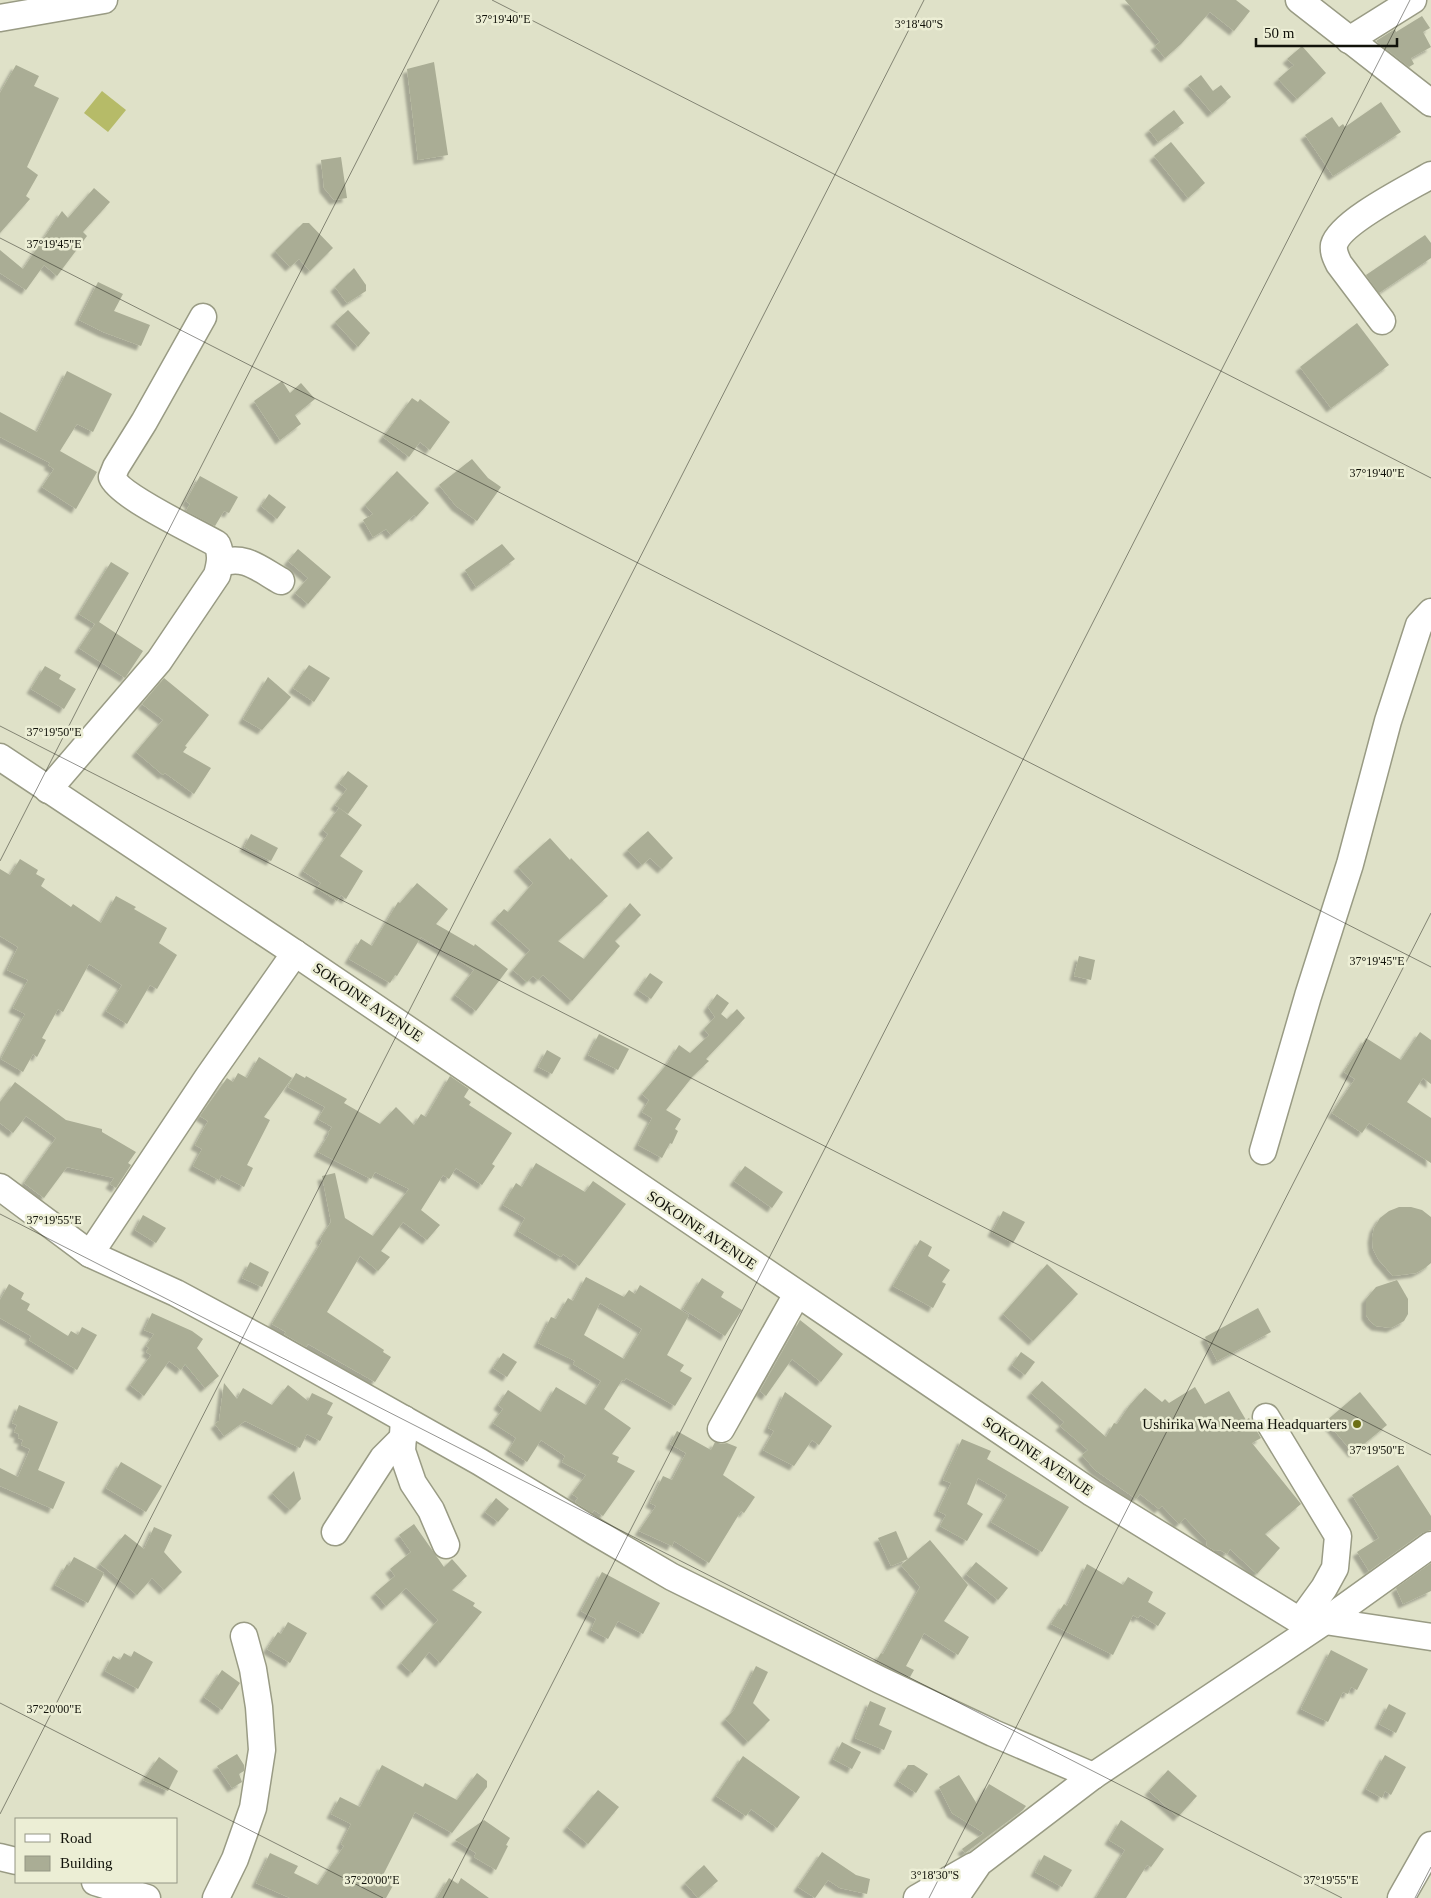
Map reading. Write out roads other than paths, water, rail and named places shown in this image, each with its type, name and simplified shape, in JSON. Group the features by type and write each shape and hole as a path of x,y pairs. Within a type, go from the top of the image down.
{"street":[{"path":"0,18 104,0"},
{"path":"1298,0 1431,103"},
{"path":"1349,40 1413,0"},
{"path":"1382,321 1338,264 1334,254 1334,246 1339,235 1360,218 1431,175"},
{"path":"48,790 159,661 211,585 220,564 220,551 217,544 146,506 122,490 114,483 112,477 203,317"},
{"path":"220,564 234,559 243,560 281,581"},
{"path":"1263,1151 1308,996 1350,864 1388,721 1419,625 1431,612"},
{"name":"SOKOINE AVENUE","path":"0,757 295,952 1092,1493 1312,1621 1431,1637"},
{"path":"90,1254 208,1077 295,952"},
{"path":"0,1187 90,1254 176,1293 267,1342 403,1429 480,1462 672,1577 889,1684 993,1733 1092,1776"},
{"path":"721,1429 797,1294"},
{"path":"1266,1417 1338,1536 1335,1568 1324,1588 1312,1621"},
{"path":"335,1532 403,1429"},
{"path":"403,1429 402,1451 412,1483 431,1510 446,1545"},
{"path":"917,1898 978,1863 1092,1776 1312,1621 1431,1545"},
{"path":"216,1898 235,1859 253,1808 262,1750 259,1707 253,1669 244,1636"},
{"path":"1401,1898 1431,1845"},
{"path":"0,1857 15,1861"},
{"path":"955,1898 978,1863"},
{"path":"98,1883 147,1898"}],"place":[{"name":"Ushirika Wa Neema Headquarters","path":"1357,1424"}]}
